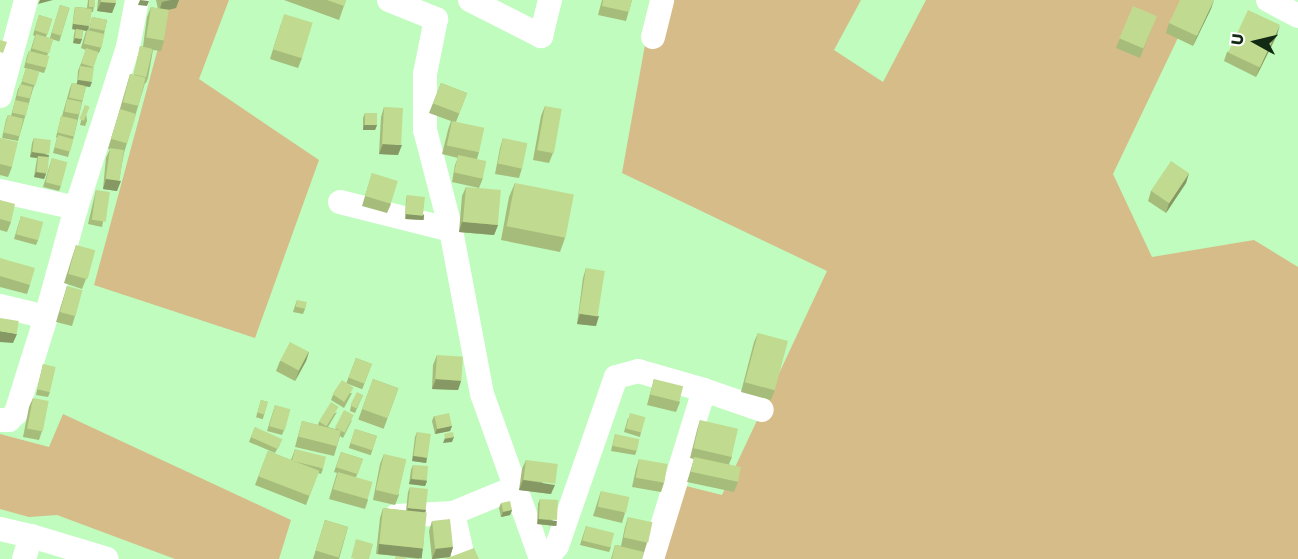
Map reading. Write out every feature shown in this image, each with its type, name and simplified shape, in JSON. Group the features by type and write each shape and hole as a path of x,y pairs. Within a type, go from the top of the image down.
{"street":[{"path":"0,96 9,33 26,0"},
{"path":"0,420 9,420 16,413 46,317 76,208 128,47 137,0"},
{"path":"389,0 440,9 424,74 423,105 431,158 451,230 482,394 541,559"},
{"path":"470,0 542,36 550,0"},
{"path":"653,37 662,0"},
{"path":"1268,0 1298,16"},
{"path":"0,191 76,208"},
{"path":"340,202 451,230"},
{"path":"0,306 46,317"},
{"path":"546,559 557,546 616,377 638,370 762,410"},
{"path":"652,559 704,390"},
{"path":"381,516 453,513 514,488"},
{"path":"453,513 462,553"},
{"path":"0,529 108,559"},
{"path":"24,559 31,536"}],"shaded area":[{"path":"171,0 229,0 199,79 319,160 255,338 94,285"},
{"path":"653,0 861,0 834,50 883,82 926,0 1196,0 1113,174 1152,257 1254,240 1298,267 1298,559 646,559 666,481 722,495 827,271 622,173"},
{"path":"63,414 291,520 279,559 175,559 57,515 29,517 0,509 0,434 49,447"}],"building":[{"path":"89,0 95,0 95,7 89,7"},
{"path":"101,0 116,0 116,3 101,2"},
{"path":"327,0 346,0 344,6"},
{"path":"603,0 632,0 629,12 602,6"},
{"path":"1180,0 1214,0 1197,36 1169,23"},
{"path":"60,5 70,8 61,36 52,33"},
{"path":"1133,6 1157,16 1143,48 1119,38"},
{"path":"75,7 92,9 90,26 73,24"},
{"path":"151,7 169,10 164,40 146,38"},
{"path":"1248,10 1280,25 1260,67 1228,53"},
{"path":"284,14 313,23 302,58 273,49"},
{"path":"39,15 52,19 48,34 34,30"},
{"path":"92,17 107,20 105,31 90,28"},
{"path":"76,29 83,30 82,39 75,38"},
{"path":"87,30 105,34 101,48 84,44"},
{"path":"36,34 53,39 49,53 32,48"},
{"path":"0,40 7,42 3,53 0,52"},
{"path":"140,46 153,49 146,77 133,74"},
{"path":"86,48 98,52 93,67 81,63"},
{"path":"29,51 49,56 46,68 26,63"},
{"path":"80,66 94,68 92,82 78,80"},
{"path":"26,68 39,72 35,85 22,81"},
{"path":"130,74 146,78 139,106 123,102"},
{"path":"72,83 86,86 83,101 69,98"},
{"path":"441,83 467,93 459,114 433,104"},
{"path":"20,84 33,87 30,99 17,96"},
{"path":"67,99 82,102 79,115 65,112"},
{"path":"15,100 29,103 26,116 12,113"},
{"path":"85,105 90,107 84,121 79,119"},
{"path":"545,106 562,109 554,153 537,150"},
{"path":"384,107 403,108 401,145 382,144"},
{"path":"120,109 136,114 127,144 111,139"},
{"path":"365,113 377,113 377,125 365,125"},
{"path":"8,115 24,119 19,136 4,132"},
{"path":"61,116 78,120 74,136 57,133"},
{"path":"452,121 484,128 479,152 447,145"},
{"path":"58,135 73,139 70,152 55,148"},
{"path":"0,138 18,142 12,167 0,164"},
{"path":"34,138 51,140 49,154 32,152"},
{"path":"503,138 527,143 522,169 498,163"},
{"path":"110,148 124,150 120,181 106,179"},
{"path":"458,155 486,161 483,179 454,173"},
{"path":"38,156 49,157 48,173 37,172"},
{"path":"52,158 67,162 61,186 46,182"},
{"path":"1171,161 1189,173 1169,203 1151,191"},
{"path":"372,173 398,181 391,204 365,196"},
{"path":"515,183 574,194 566,238 507,226"},
{"path":"466,187 501,190 498,225 463,222"},
{"path":"96,190 110,192 106,222 92,220"},
{"path":"407,195 425,197 423,216 405,214"},
{"path":"0,200 15,204 11,222 0,219"},
{"path":"21,216 43,222 38,240 16,234"},
{"path":"76,245 95,250 88,279 68,274"},
{"path":"0,258 35,268 30,285 0,276"},
{"path":"586,268 605,271 598,316 579,313"},
{"path":"67,286 82,290 75,316 60,312"},
{"path":"297,300 307,302 305,309 296,307"},
{"path":"0,318 19,321 17,334 0,331"},
{"path":"758,333 788,341 775,390 745,382"},
{"path":"290,342 309,352 299,370 280,361"},
{"path":"437,355 463,357 461,381 435,379"},
{"path":"356,358 372,364 364,384 348,378"},
{"path":"43,364 56,367 50,392 37,389"},
{"path":"373,379 398,388 387,418 362,409"},
{"path":"654,379 683,386 679,402 650,395"},
{"path":"342,380 354,388 344,402 332,394"},
{"path":"357,392 363,395 356,409 350,405"},
{"path":"33,398 49,401 43,431 27,428"},
{"path":"261,400 268,402 264,414 257,412"},
{"path":"331,402 339,407 326,426 319,422"},
{"path":"275,405 290,409 285,430 269,426"},
{"path":"344,410 354,415 345,433 335,428"},
{"path":"449,413 452,426 437,429 434,416"},
{"path":"630,413 645,417 641,433 626,428"},
{"path":"700,420 738,429 731,457 693,448"},
{"path":"302,421 341,431 337,446 298,437"},
{"path":"255,427 282,439 278,449 251,437"},
{"path":"355,429 377,436 372,450 350,443"},
{"path":"417,432 431,434 428,458 414,456"},
{"path":"453,432 454,437 445,439 444,434"},
{"path":"615,434 639,439 637,451 613,446"},
{"path":"295,449 326,457 323,468 292,461"},
{"path":"268,451 319,471 310,496 258,476"},
{"path":"341,452 363,459 358,474 336,467"},
{"path":"384,454 406,459 398,495 376,490"},
{"path":"694,457 741,467 738,482 691,472"},
{"path":"639,459 668,464 664,483 636,478"},
{"path":"526,460 558,464 555,484 524,480"},
{"path":"413,465 428,466 427,480 412,479"},
{"path":"338,472 373,482 368,499 333,489"},
{"path":"410,487 428,489 426,510 408,508"},
{"path":"601,491 629,497 626,513 598,507"},
{"path":"540,499 558,500 557,520 539,519"},
{"path":"510,501 512,510 503,512 501,503"},
{"path":"383,508 427,513 423,548 379,544"},
{"path":"628,517 652,522 648,543 624,538"},
{"path":"450,519 453,547 435,549 432,521"},
{"path":"325,520 348,527 339,558 316,551"},
{"path":"586,526 614,533 611,548 582,541"},
{"path":"356,539 373,544 369,559 351,558"},
{"path":"615,545 644,552 642,559 612,559"},
{"path":"474,548 479,559 445,559"}]}
